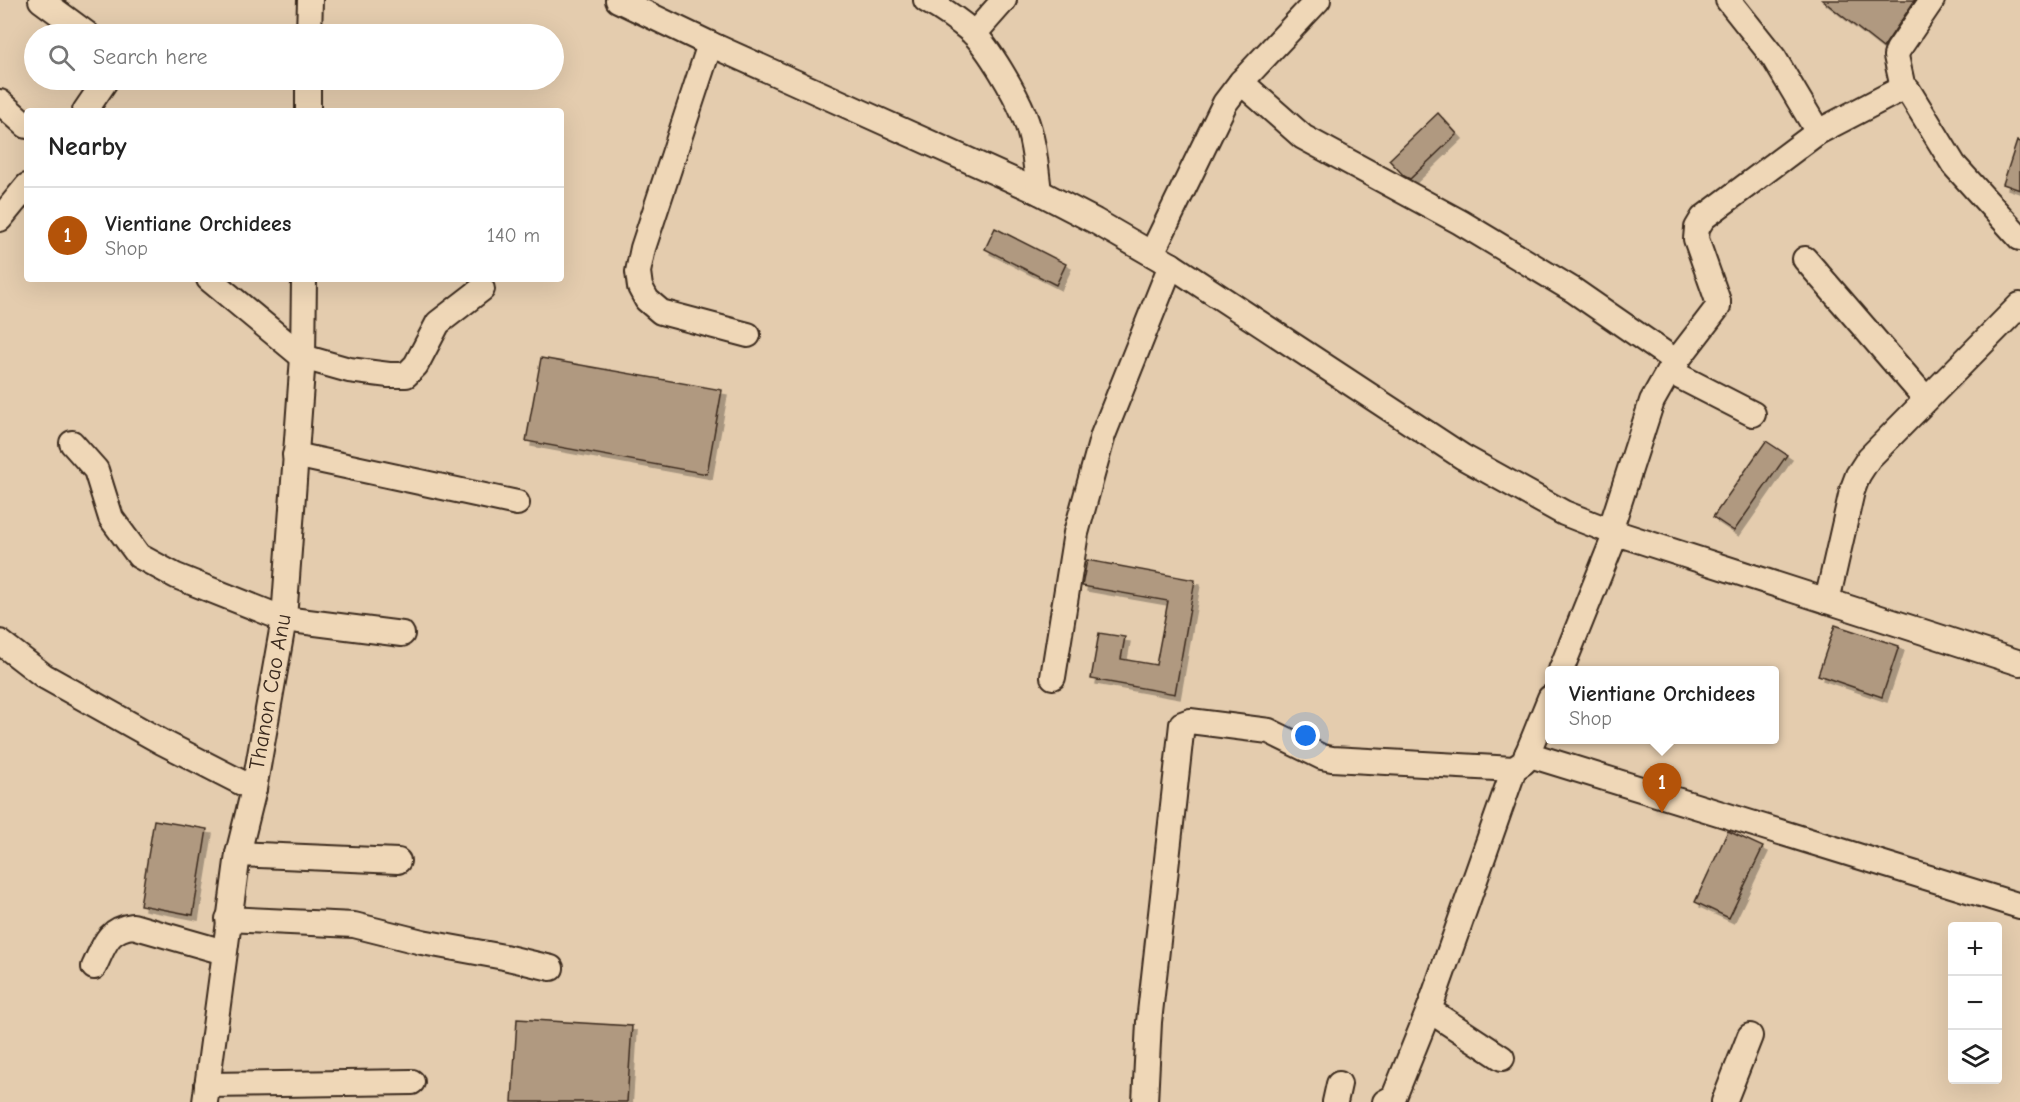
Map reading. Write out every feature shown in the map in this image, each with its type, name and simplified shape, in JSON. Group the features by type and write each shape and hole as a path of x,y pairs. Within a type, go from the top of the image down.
{"street":[{"path":"41,0 73,24"},
{"path":"309,24 310,0"},
{"path":"618,0 710,44 1039,192 1095,221 1161,259 1463,457 1564,513 1613,532 2020,663"},
{"path":"926,0 945,11 974,34 1000,70 1025,116 1033,149 1039,192"},
{"path":"974,34 1004,0"},
{"path":"1053,677 1076,533 1102,435 1161,259 1225,103 1241,82 1318,0"},
{"path":"1728,0 1774,58 1818,132"},
{"path":"1903,88 1896,56 1932,0"},
{"path":"710,44 643,248 638,272 640,287 647,300 661,312 748,335"},
{"path":"1241,82 1303,137 1460,222 1564,285 1673,366 1753,414"},
{"path":"1563,666 1613,532 1652,400 1673,366 1718,307 1718,301 1696,239 1697,228 1702,218 1818,132 1903,88"},
{"path":"1903,88 1908,90 1954,165 2020,238"},
{"path":"87,108 99,90"},
{"path":"308,90 308,108"},
{"path":"0,102 24,123"},
{"path":"0,219 24,190"},
{"path":"1805,258 1926,399"},
{"path":"213,282 303,357 349,370 389,375 406,375 416,365 438,323 482,289"},
{"name":"Thanon Cao Anu","path":"206,1093 238,854 254,789 284,618 303,357 304,282"},
{"path":"1827,602 1852,492 1858,475 1869,458 2020,305"},
{"path":"72,443 96,470 111,518 139,556 176,576 284,618 402,634"},
{"path":"295,455 517,503"},
{"path":"0,642 44,676 162,742 254,789"},
{"path":"1385,1102 1394,1097 1429,1010 1520,762 1545,709"},
{"path":"1145,1102 1149,1022 1182,724 1190,721 1269,731 1322,757 1332,759 1520,762 2020,906"},
{"path":"238,854 398,861"},
{"path":"228,919 354,925 422,942 551,968"},
{"path":"94,967 107,939 120,927 133,926 224,952"},
{"path":"1429,1010 1502,1058"},
{"path":"1724,1102 1749,1036"},
{"path":"206,1093 412,1082"}],"building":[{"path":"1822,0 1915,0 1883,48"},
{"path":"1438,113 1457,134 1410,179 1404,176 1389,160"},
{"path":"2017,141 2020,142 2020,190 2003,184"},
{"path":"995,228 1066,264 1056,285 985,249"},
{"path":"541,358 722,390 707,474 526,441"},
{"path":"1766,441 1787,455 1734,531 1713,517"},
{"path":"1087,560 1195,580 1175,694 1091,679 1099,633 1125,637 1121,659 1156,665 1168,601 1082,586"},
{"path":"1835,625 1899,646 1882,697 1818,675"},
{"path":"154,820 207,829 193,915 140,905"},
{"path":"1728,831 1763,847 1729,918 1695,902"},
{"path":"517,1019 632,1026 627,1102 512,1102"}],"place":[{"name":"Vientiane Orchidees","path":"1662,813"}]}
